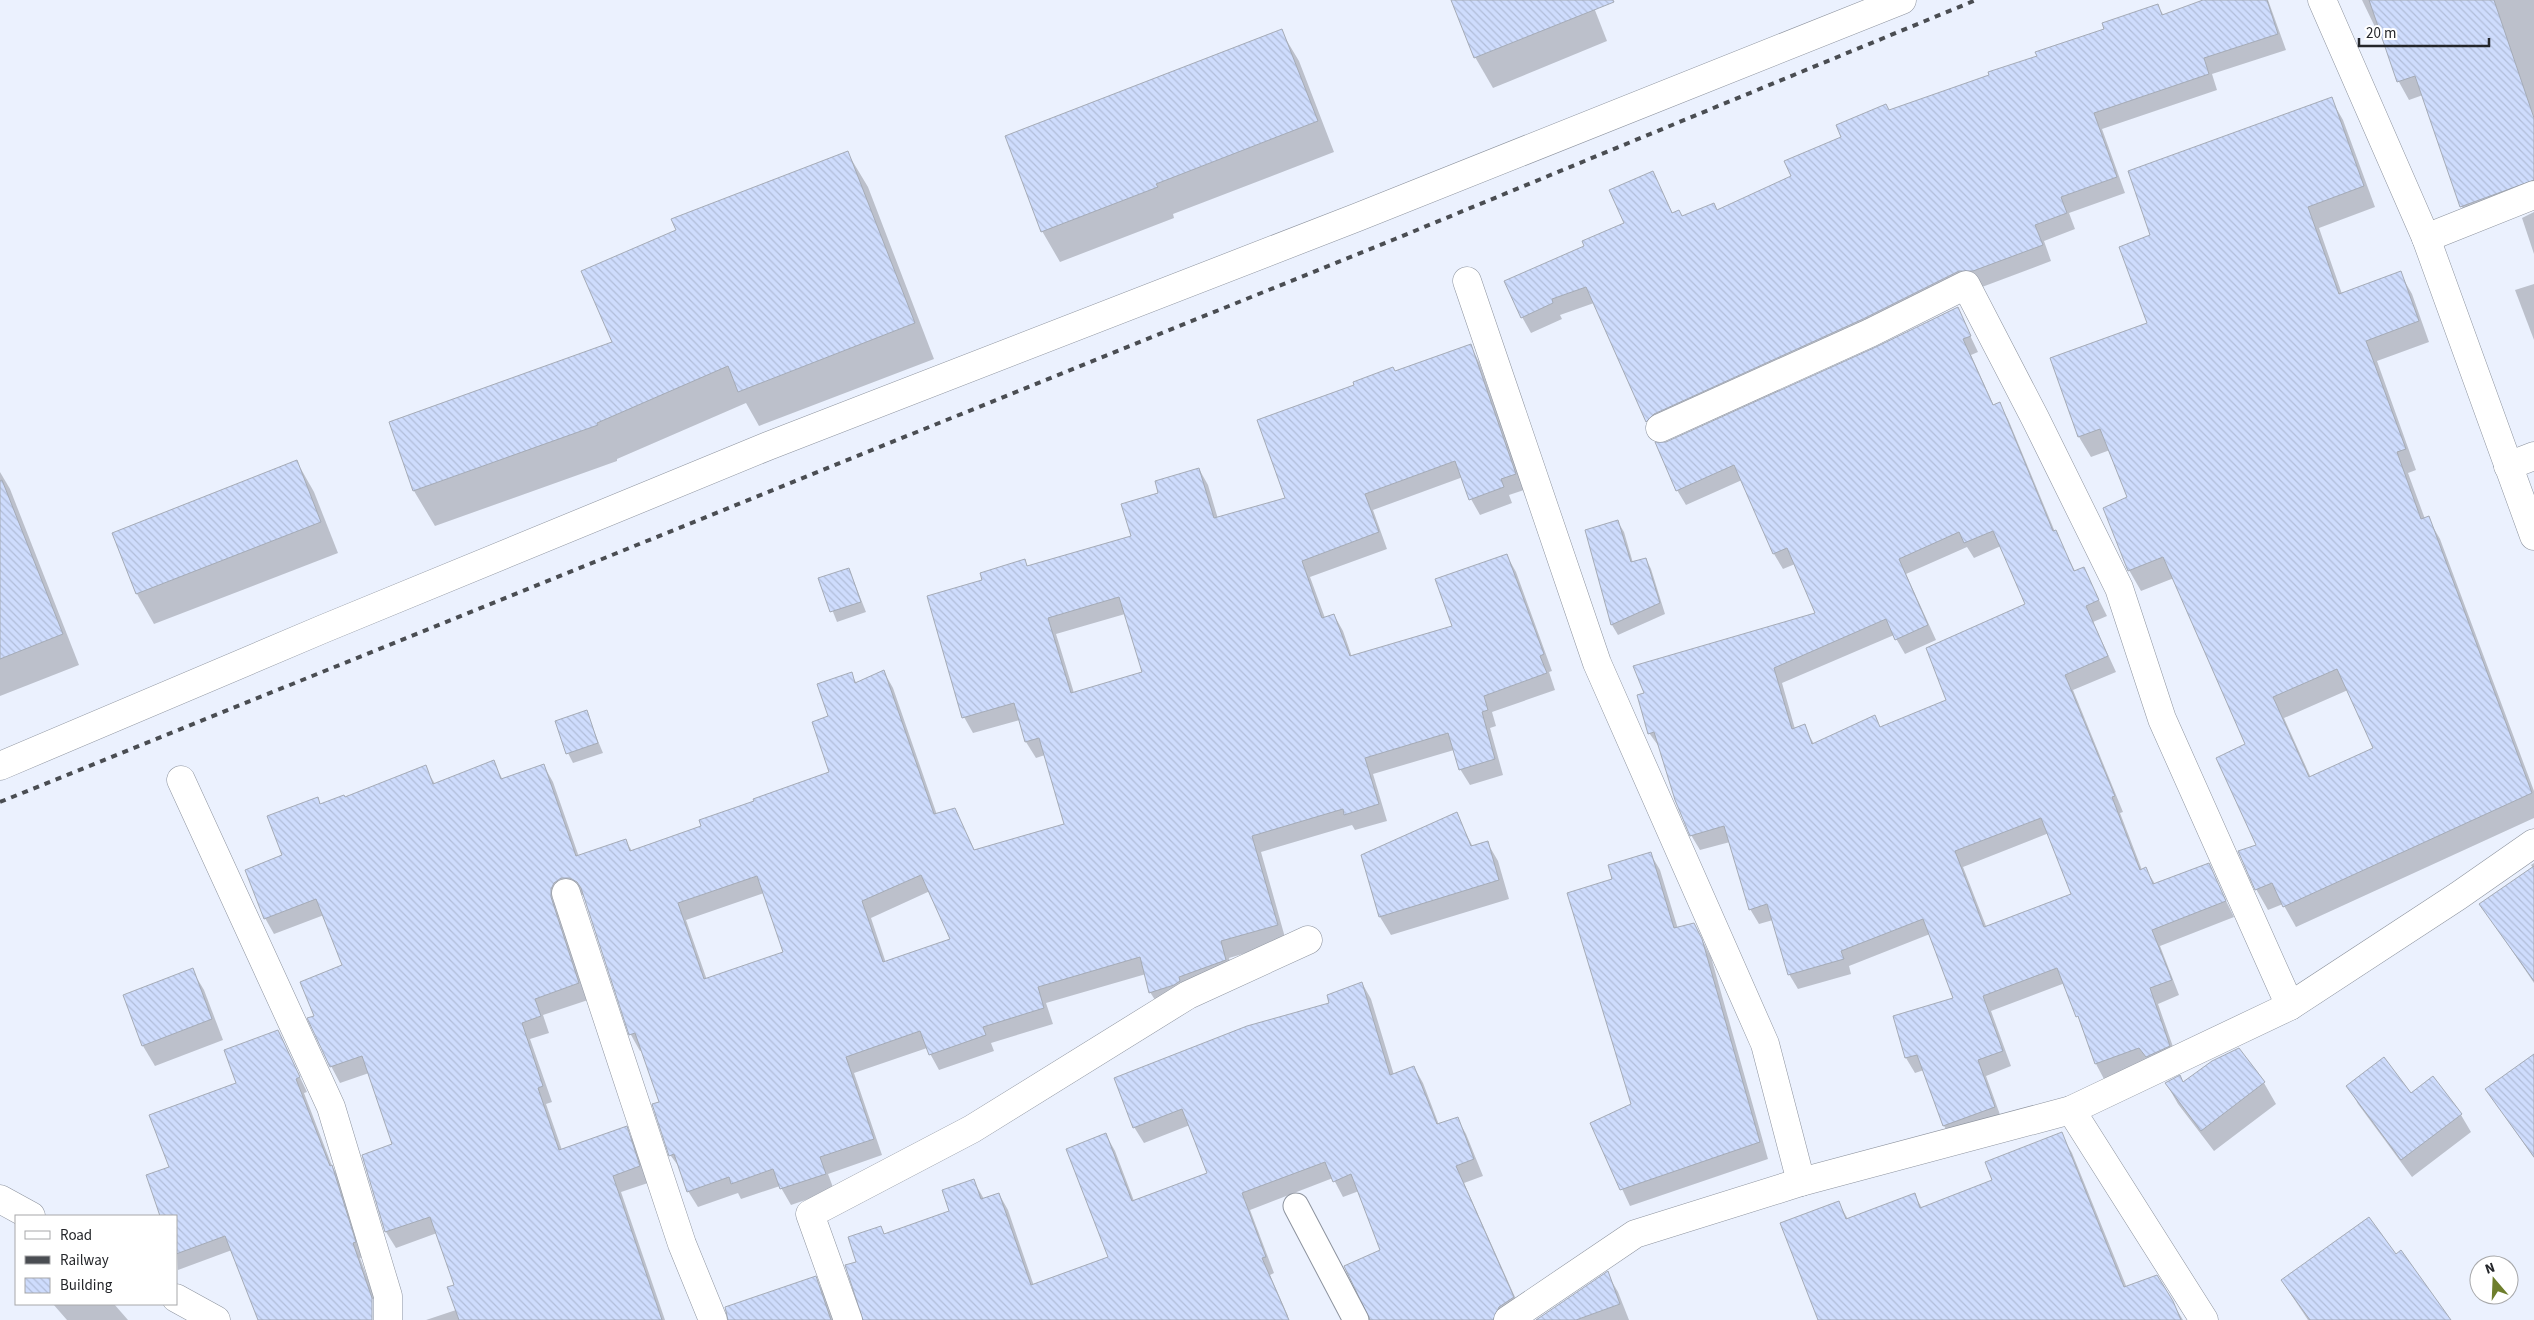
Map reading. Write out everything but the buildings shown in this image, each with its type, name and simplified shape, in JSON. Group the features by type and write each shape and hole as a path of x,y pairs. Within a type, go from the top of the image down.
{"street":[{"path":"0,766 323,629 768,446 1349,220 1902,0"},
{"path":"2322,0 2426,238 2534,536"},
{"path":"2426,238 2534,195"},
{"path":"1467,281 1597,663 1764,1044 1800,1182"},
{"path":"1660,428 1870,333 1966,285 2035,418 2119,588 2162,719 2290,1006"},
{"path":"2508,466 2534,456"},
{"path":"181,780 330,1107 388,1296 388,1320"},
{"path":"1508,1320 1635,1234 1800,1182 2071,1110 2290,1006 2458,896 2534,843"},
{"path":"566,893 682,1244 713,1320"},
{"path":"848,1320 810,1214 972,1129 1188,995 1308,940"},
{"path":"2071,1110 2204,1320"},
{"path":"0,1199 29,1215"},
{"path":"178,1299 216,1320"}],"lane":[{"path":"1296,1206 1356,1320"}],"railway":[{"path":"0,802 1395,239 1976,0"}]}
